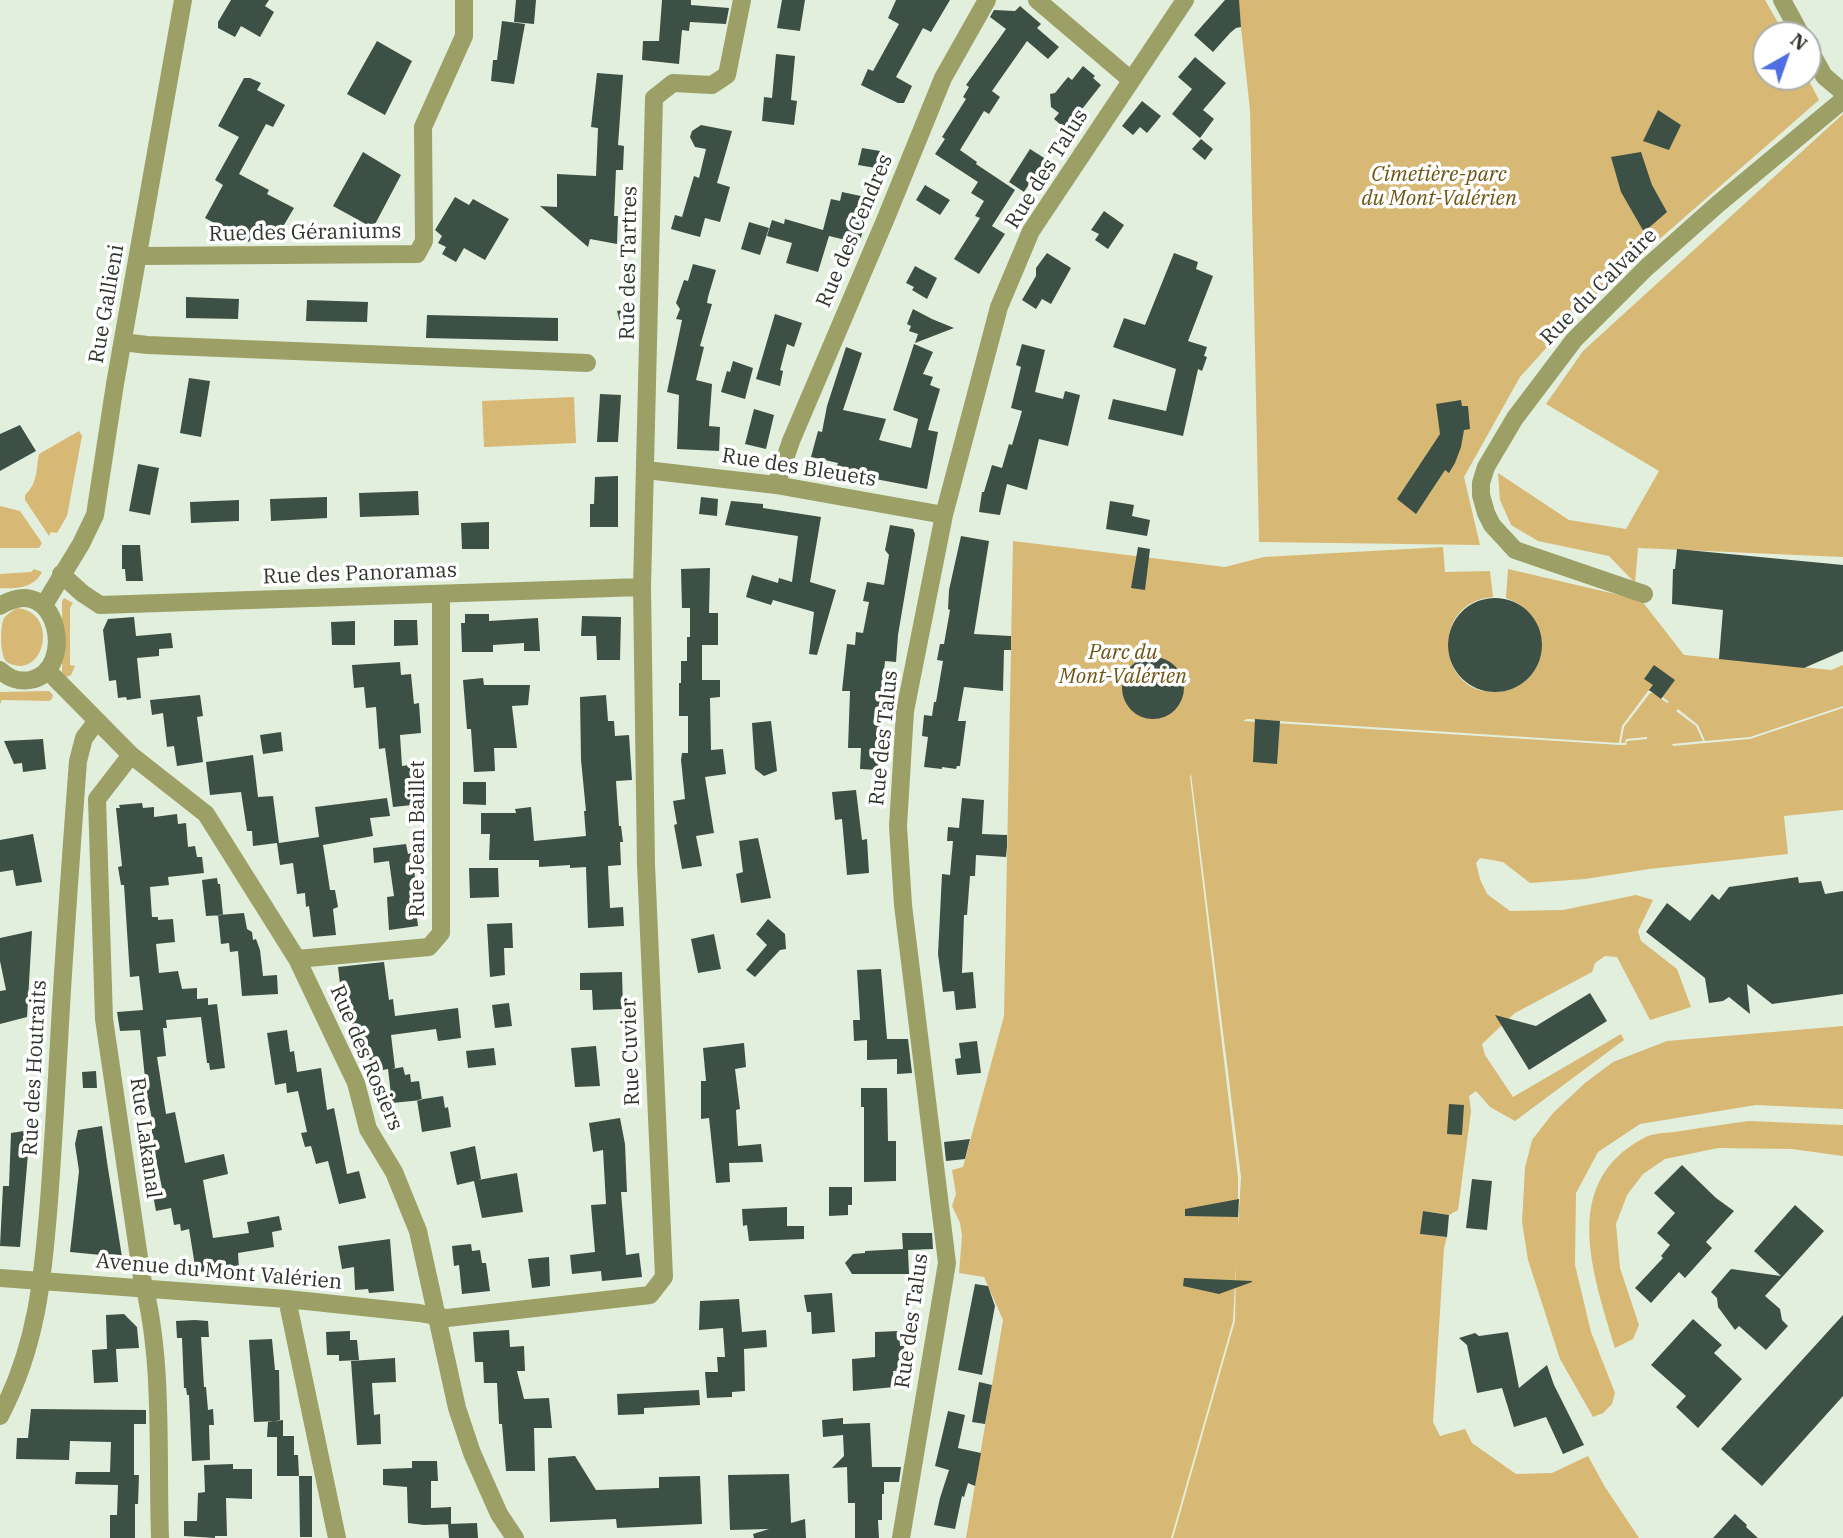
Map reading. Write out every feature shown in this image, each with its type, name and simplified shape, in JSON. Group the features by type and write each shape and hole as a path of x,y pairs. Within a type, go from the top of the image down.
{"street":[{"name":"Rue Gallieni","path":"44,605 95,516 183,0"},
{"name":"Rue des Géraniums","path":"139,256 417,254 424,242 424,127 464,36 464,0"},
{"name":"Rue des Tartres","path":"642,587 654,98 673,83 712,85 727,75 742,0"},
{"name":"Rue des Cendres","path":"776,485 791,441 943,78 987,0"},
{"path":"1037,0 1131,80"},
{"name":"Rue des Talus","path":"901,1538 947,1264 903,905 898,826 905,711 944,515 999,307 1031,231 1185,0"},
{"path":"1782,0 1793,21"},
{"path":"1822,72 1843,92"},
{"name":"Rue du Calvaire","path":"1644,594 1515,550 1492,525 1480,495 1481,483 1496,449 1539,384 1574,340 1646,268 1728,195 1843,100"},
{"path":"123,342 587,363"},
{"name":"Rue des Bleuets","path":"646,470 776,485 944,515"},
{"name":"Rue des Panoramas","path":"61,574 100,605 642,587"},
{"name":"Rue Cuvier","path":"435,1315 447,1318 650,1295 664,1277 646,864 642,587"},
{"name":"Rue Jean Baillet","path":"297,959 429,947 440,933 440,594"},
{"path":"0,605 13,600 32,598 44,605 53,619 56,635 52,664 35,680 22,681 1,673"},
{"name":"Rue des Rosiers","path":"47,670 131,755 206,814 297,959 356,1083 368,1129 394,1172 418,1231 457,1408 472,1453 499,1514 516,1538"},
{"name":"Rue des Houtraits","path":"0,1416 15,1388 30,1344 43,1282 78,761 84,738 96,722"},
{"name":"Rue Lakanal","path":"131,755 97,799 104,1019 155,1353 160,1538"},
{"name":"Avenue du Mont Valérien","path":"0,1278 287,1300 435,1315"},
{"path":"287,1300 337,1538"}],"green space":[{"name":"Cimetière-parc du Mont-Valérien","path":"1238,0 1765,0 1777,21 1752,21 1752,91 1814,91 1819,100 1600,291 1520,377 1464,477 1480,545 1259,542 1250,110"},
{"path":"1843,114 1843,557 1638,548 1635,583 1609,556 1538,541 1511,525 1500,500 1498,473 1569,520 1626,529 1659,471 1546,404 1583,351"},
{"path":"574,397 576,443 484,447 482,401"},
{"path":"79,431 82,436 67,516 57,533 51,532 49,536 25,500 25,495 34,481 39,454"},
{"path":"0,506 20,511 42,543 39,548 0,548"},
{"name":"Parc du Mont-Valérien","path":"1013,541 1225,567 1264,557 1443,547 1445,572 1490,571 1493,597 1472,603 1458,615 1450,630 1448,648 1452,665 1462,680 1477,689 1498,692 1523,683 1534,671 1542,649 1541,638 1533,618 1517,603 1506,598 1508,569 1641,600 1684,655 1831,670 1843,665 1843,706 1750,737 1705,741 1698,725 1678,709 1676,711 1696,726 1703,741 1672,744 1673,746 1750,739 1843,708 1843,810 1784,816 1788,854 1649,869 1585,879 1530,883 1503,862 1480,858 1476,863 1487,894 1510,911 1563,910 1636,895 1653,900 1638,931 1641,941 1677,969 1691,1007 1650,1020 1617,957 1605,956 1595,963 1592,972 1515,1013 1482,1044 1485,1055 1513,1097 1621,1034 1624,1040 1515,1121 1490,1107 1476,1091 1469,1096 1471,1111 1458,1210 1449,1215 1423,1211 1421,1234 1447,1237 1444,1248 1433,1422 1440,1436 1465,1429 1472,1443 1516,1474 1552,1473 1588,1456 1639,1538 1173,1538 1235,1321 1236,1266 1233,1321 1171,1538 966,1538 1003,1320 984,1277 959,1273 962,1236 960,1223 952,1206 956,1194 952,1170 963,1167 1004,1016","holes":["1654,690 1669,702 1650,693 1624,727 1621,743 1625,743 1626,739 1647,739 1627,741 1626,745 1243,721 1247,719 1619,743 1622,726 1648,691","1191,774 1241,1177 1238,1228 1238,1177"]},
{"path":"34,569 42,572 29,584 18,588 0,588 0,574 31,572"},
{"path":"64,598 73,603 70,608 70,665 75,666 71,675 66,677 62,673"},
{"path":"17,608 30,612 43,630 40,652 34,660 25,665 8,663 2,650 4,618"},
{"path":"49,691 53,695 49,701 2,700 0,704 0,692"},
{"path":"1843,1026 1843,1109 1756,1105 1640,1124 1598,1152 1576,1193 1575,1265 1591,1332 1615,1393 1612,1404 1603,1413 1593,1417 1560,1359 1528,1260 1522,1222 1525,1168 1532,1140 1553,1113 1585,1083 1613,1062 1667,1041"},
{"path":"1749,1121 1843,1125 1843,1156 1792,1149 1718,1148 1665,1159 1643,1174 1627,1195 1616,1224 1620,1268 1639,1325 1633,1339 1615,1348 1592,1262 1589,1233 1591,1205 1600,1180 1617,1157 1647,1136"}],"building":[{"path":"231,0 269,0 265,6 274,12 260,37 241,26 235,37 218,28 218,22"},
{"path":"516,0 536,0 534,24 514,22"},
{"path":"662,0 691,0 691,5 729,8 726,24 690,22 689,31 682,30 679,64 642,60 643,41 659,41"},
{"path":"782,0 805,0 800,31 777,28"},
{"path":"896,0 950,0 931,32 923,28 896,77 912,86 904,103 898,103 861,85 868,69 873,71 899,24 888,18"},
{"path":"1225,0 1239,0 1241,27 1230,33 1213,52 1194,35"},
{"path":"1020,6 1041,24 1037,28 1059,47 1048,59 1027,41 992,91 1000,97 989,114 984,111 960,150 1015,190 992,226 1005,234 979,274 954,259 980,218 975,216 984,201 971,193 978,182 935,154 945,139 942,137 966,99 963,97 969,87 966,85 1006,29 990,17 994,10 1015,11"},
{"path":"502,21 525,24 514,84 491,81 493,60 497,60"},
{"path":"377,41 412,61 385,115 347,94"},
{"path":"776,54 795,56 791,100 797,101 794,125 762,121 764,97 772,98"},
{"path":"1195,57 1226,83 1203,110 1214,119 1200,138 1172,114 1192,89 1178,77"},
{"path":"1083,66 1101,85 1068,131 1054,119 1059,113 1051,107 1050,94 1055,93 1068,77 1072,80"},
{"path":"597,73 623,75 618,145 624,146 623,170 616,170 614,216 618,216 617,244 590,239 588,247 540,206 557,207 557,174 596,176 598,128 591,127"},
{"path":"244,78 261,83 257,90 285,105 273,127 266,124 239,174 269,190 267,194 294,208 281,230 276,227 273,233 259,225 249,242 205,218 223,185 215,180 239,137 218,126"},
{"path":"1142,101 1161,116 1147,133 1140,127 1133,135 1122,126"},
{"path":"1658,110 1681,125 1669,150 1643,141"},
{"path":"701,125 732,131 717,183 730,187 720,222 705,218 700,237 671,229 675,215 682,217 694,176 699,178 706,149 695,147 690,137 692,131"},
{"path":"1201,139 1213,149 1205,160 1192,149"},
{"path":"862,148 880,151 876,168 858,165"},
{"path":"1030,149 1049,161 1038,178 1035,175 1024,192 1009,182"},
{"path":"363,152 401,175 373,228 333,206"},
{"path":"1641,152 1652,185 1667,212 1644,232 1621,192 1611,157"},
{"path":"925,185 950,200 940,215 916,200"},
{"path":"842,192 875,199 870,220 866,219 860,241 829,236 818,272 786,263 792,243 767,236 772,220 784,224 785,219 823,230 831,199 840,201"},
{"path":"455,197 469,205 473,199 509,219 485,260 464,248 456,262 442,254 446,247 438,243 442,236 435,230"},
{"path":"1104,211 1124,225 1108,249 1095,240 1099,234 1091,230"},
{"path":"749,222 769,228 760,255 741,249"},
{"path":"1047,253 1071,268 1051,304 1042,299 1036,309 1022,300 1036,276 1036,268"},
{"path":"1174,253 1198,262 1196,269 1213,276 1188,341 1207,347 1204,356 1207,357 1202,371 1198,369 1183,436 1108,419 1113,399 1166,411 1176,369 1113,347 1124,318 1145,325"},
{"path":"693,264 716,270 708,297 707,303 712,304 700,346 704,347 696,380 712,384 709,426 720,427 719,451 677,449 679,395 667,392 682,320 676,319 680,309 676,303 684,280 688,281"},
{"path":"915,266 937,278 927,299 906,283"},
{"path":"186,297 239,299 238,319 186,318"},
{"path":"307,300 368,302 367,322 306,321"},
{"path":"632,308 636,324 622,329 617,311"},
{"path":"913,309 954,328 915,343 918,334 909,331 911,326 907,324"},
{"path":"775,314 802,323 794,347 787,344 780,370 783,371 780,386 756,379"},
{"path":"427,315 558,318 558,341 426,338"},
{"path":"914,344 933,352 923,374 933,377 930,385 940,389 928,430 938,432 927,489 855,475 856,472 836,468 838,463 811,457 818,431 822,432 827,406 846,347 862,353 843,410 886,419 879,440 911,448 918,419 893,410"},
{"path":"1022,344 1045,350 1035,392 1063,399 1065,391 1080,395 1068,446 1039,439 1027,490 1007,484 1000,515 979,512 982,492 992,465 1002,468 1022,411 1011,408 1021,367 1016,365"},
{"path":"733,361 753,368 745,399 721,392"},
{"path":"189,378 210,381 201,437 180,433"},
{"path":"600,394 621,395 618,442 597,442"},
{"path":"1461,400 1462,406 1468,406 1470,429 1464,430 1461,447 1449,473 1445,470 1416,514 1397,499 1440,434 1436,404"},
{"path":"754,409 774,415 766,449 745,444"},
{"path":"20,425 36,451 0,471 0,434"},
{"path":"138,464 159,468 150,515 129,511"},
{"path":"618,476 618,527 590,527 590,504 594,504 595,477"},
{"path":"418,491 419,515 360,517 359,493"},
{"path":"327,497 327,518 271,521 270,499"},
{"path":"701,497 718,499 717,516 699,514"},
{"path":"239,500 239,521 191,523 190,502"},
{"path":"731,501 763,504 763,508 821,517 810,582 836,590 817,655 809,654 814,612 773,600 771,605 746,597 752,575 778,583 779,578 792,582 798,536 725,525"},
{"path":"1110,501 1134,505 1132,516 1150,520 1147,536 1106,529"},
{"path":"489,522 489,549 462,549 461,523"},
{"path":"890,525 913,529 915,534 896,662 885,661 878,770 860,769 861,748 848,748 850,691 842,691 847,644 855,645 856,632 863,633 869,602 863,601 867,582 884,585 889,555 885,550"},
{"path":"961,536 989,541 974,634 1011,636 1011,650 1004,650 1003,691 964,687 958,721 966,721 960,766 956,769 924,767 928,737 922,736 924,715 932,716 936,702 943,661 937,660 940,644 944,644 950,610 949,590"},
{"path":"122,545 140,545 143,581 126,581 125,569 122,569"},
{"path":"1138,547 1150,549 1145,590 1131,588"},
{"path":"1677,549 1843,565 1843,651 1804,668 1719,659 1723,610 1672,604 1673,569"},
{"path":"710,568 709,613 718,613 718,645 702,645 702,680 720,680 720,697 710,698 711,750 723,749 726,774 705,777 714,833 696,836 702,866 682,869 674,825 677,824 673,801 685,799 681,760 682,753 688,753 688,716 679,716 679,683 681,661 687,661 690,608 682,608 681,569"},
{"path":"1486,598 1504,598 1529,611 1539,627 1542,645 1539,663 1529,679 1504,692 1486,692 1461,679 1448,654 1448,636 1461,611"},
{"path":"465,614 489,614 489,621 538,618 540,651 524,651 524,643 493,645 493,652 462,652 461,623 465,623"},
{"path":"582,616 621,617 620,660 597,660 596,636 581,636"},
{"path":"134,617 136,636 171,633 173,648 159,649 159,656 137,658 141,698 127,700 126,697 118,698 116,680 109,681 103,630 108,619"},
{"path":"394,620 417,620 418,645 394,646"},
{"path":"355,621 355,645 332,645 331,622"},
{"path":"1153,657 1175,666 1184,688 1175,710 1153,719 1131,710 1122,688 1131,666"},
{"path":"400,662 401,675 411,674 414,704 419,703 421,733 400,735 402,766 416,764 422,804 393,807 385,748 379,749 376,707 366,708 364,687 354,688 352,665"},
{"path":"1654,665 1675,680 1661,699 1649,690 1653,685 1644,679"},
{"path":"483,678 484,685 530,685 528,705 512,706 517,748 494,748 495,771 474,772 471,729 467,729 463,680"},
{"path":"200,695 203,716 197,717 203,762 177,766 174,746 167,747 163,713 152,715 150,700"},
{"path":"606,695 608,721 614,721 615,736 629,735 632,780 616,781 619,826 623,842 620,842 621,865 608,866 610,908 623,907 624,926 588,928 586,867 539,867 539,860 489,860 490,834 481,834 481,813 516,813 515,809 531,807 534,841 586,836 580,697"},
{"path":"1255,719 1280,721 1277,764 1253,762"},
{"path":"771,721 777,771 764,776 755,769 752,723"},
{"path":"281,732 283,751 263,754 260,735"},
{"path":"43,739 46,769 23,772 22,763 14,764 4,741"},
{"path":"253,755 258,797 273,796 279,843 319,837 315,807 387,798 390,816 370,818 373,836 323,845 330,890 335,890 338,907 333,909 336,935 313,937 305,893 297,894 293,863 280,865 277,843 253,846 252,831 247,831 241,792 210,795 206,762"},
{"path":"463,782 486,782 486,805 463,804"},
{"path":"856,790 862,840 867,839 869,873 847,875 842,819 835,820 832,792"},
{"path":"962,798 984,800 982,834 1007,835 1007,846 1006,857 976,855 975,876 970,876 967,915 964,915 962,973 973,972 976,1008 956,1010 954,991 943,992 938,954 942,874 950,875 953,841 947,841 948,827 959,828"},
{"path":"142,803 143,808 154,807 154,817 177,814 178,824 186,823 188,847 195,846 197,857 202,857 204,873 168,877 169,885 150,887 152,917 158,917 158,920 173,919 175,942 156,944 159,973 178,971 182,989 197,988 197,999 208,998 208,1005 217,1004 225,1068 210,1070 201,1017 166,1020 167,1028 163,1028 166,1056 157,1057 166,1114 175,1112 185,1163 224,1154 228,1174 203,1180 213,1238 249,1233 247,1222 279,1216 282,1230 272,1232 274,1247 238,1253 239,1269 196,1272 189,1229 181,1231 180,1224 174,1225 171,1208 156,1211 153,1195 163,1193 152,1139 154,1129 147,1095 138,1097 135,1079 145,1078 140,1030 120,1031 117,1012 143,1010 139,976 130,977 124,885 121,885 118,867 122,866 116,808 120,808 119,805"},
{"path":"33,834 42,882 16,886 13,870 0,872 0,840"},
{"path":"758,838 771,898 741,903 736,874 743,872 739,841"},
{"path":"406,844 408,854 412,853 418,926 389,930 387,897 394,896 389,861 374,863 373,848"},
{"path":"469,868 498,868 499,897 470,898"},
{"path":"1798,877 1799,883 1821,881 1825,894 1843,891 1843,994 1772,1004 1747,984 1750,1014 1729,997 1723,1001 1709,1003 1705,978 1646,932 1667,903 1690,921 1712,894 1719,900 1729,887"},
{"path":"217,878 223,915 206,916 202,880"},
{"path":"244,913 247,929 252,932 253,940 256,939 260,950 263,976 277,975 278,994 242,996 238,951 230,952 229,943 221,944 218,915"},
{"path":"768,919 785,934 786,949 780,950 755,977 746,970 767,945 756,934"},
{"path":"512,923 513,948 504,948 505,975 490,977 487,924"},
{"path":"32,931 27,1017 0,1024 0,991 6,990 0,961 0,938"},
{"path":"714,934 721,969 698,973 691,939"},
{"path":"384,962 389,1000 393,999 395,1016 458,1008 461,1038 438,1041 436,1029 391,1035 395,1068 392,1069 403,1067 405,1075 410,1074 411,1082 419,1081 422,1100 392,1103 388,1069 371,1072 367,1041 355,1043 354,1030 342,1001 338,967"},
{"path":"881,969 887,1039 908,1039 912,1073 897,1074 897,1059 867,1060 867,1040 854,1041 853,1020 860,1020 857,970"},
{"path":"622,972 623,1009 593,1010 592,990 580,990 580,973"},
{"path":"1590,993 1607,1021 1529,1070 1495,1015 1536,1026"},
{"path":"509,1003 512,1026 495,1028 492,1005"},
{"path":"287,1030 290,1052 294,1051 297,1072 321,1068 327,1110 334,1108 347,1174 359,1171 366,1198 339,1204 328,1161 316,1164 311,1146 305,1147 301,1133 307,1132 298,1091 287,1093 286,1083 275,1085 267,1033"},
{"path":"977,1041 981,1073 957,1075 955,1059 961,1058 959,1043"},
{"path":"744,1043 746,1067 735,1069 740,1109 736,1110 738,1146 761,1144 763,1162 729,1163 730,1182 716,1183 709,1118 701,1119 701,1081 706,1081 703,1048"},
{"path":"596,1046 600,1086 575,1087 571,1048"},
{"path":"494,1048 496,1065 468,1068 466,1051"},
{"path":"96,1071 97,1088 83,1088 82,1072"},
{"path":"861,1088 887,1088 888,1141 896,1141 896,1181 864,1182 864,1107 861,1107"},
{"path":"443,1096 451,1127 422,1132 417,1100"},
{"path":"1449,1104 1464,1105 1462,1135 1447,1134"},
{"path":"620,1118 625,1144 627,1192 621,1192 626,1255 639,1253 642,1277 602,1281 601,1271 572,1274 570,1255 595,1252 591,1205 606,1204 603,1150 593,1152 589,1123"},
{"path":"102,1126 122,1257 70,1252 79,1171 75,1144 78,1130"},
{"path":"30,1130 20,1247 0,1246 3,1186 9,1186 11,1133"},
{"path":"970,1139 965,1159 946,1161 944,1142"},
{"path":"475,1146 481,1179 478,1180 517,1173 523,1212 482,1218 474,1181 457,1185 450,1152"},
{"path":"1682,1165 1716,1198 1734,1211 1706,1242 1712,1248 1685,1278 1679,1272 1651,1303 1635,1288 1663,1258 1661,1256 1670,1245 1657,1233 1675,1213 1654,1193"},
{"path":"1472,1179 1492,1181 1487,1230 1466,1228"},
{"path":"829,1187 852,1187 852,1205 848,1205 848,1215 829,1216"},
{"path":"1239,1199 1238,1217 1185,1216 1185,1209"},
{"path":"1795,1205 1824,1231 1765,1296 1780,1309 1782,1320 1788,1326 1766,1350 1739,1326 1735,1330 1711,1292 1731,1269 1781,1276 1754,1251"},
{"path":"787,1207 787,1226 804,1226 804,1239 749,1241 747,1225 743,1226 742,1209"},
{"path":"1423,1211 1449,1215 1447,1237 1420,1234"},
{"path":"902,1233 932,1233 933,1249 908,1250 909,1274 852,1274 845,1263 853,1254 903,1249"},
{"path":"390,1239 394,1291 369,1293 368,1289 355,1290 354,1267 342,1269 338,1246"},
{"path":"471,1244 472,1251 480,1250 482,1263 486,1263 490,1291 462,1294 459,1265 454,1266 452,1246"},
{"path":"549,1257 550,1286 532,1288 528,1259"},
{"path":"1184,1278 1252,1282 1219,1294 1183,1286"},
{"path":"975,1284 988,1286 995,1306 982,1375 958,1370"},
{"path":"832,1293 835,1332 812,1334 811,1312 807,1312 804,1295"},
{"path":"739,1299 742,1332 766,1330 767,1347 744,1349 745,1391 732,1392 732,1397 707,1398 705,1372 718,1372 717,1357 725,1357 723,1328 699,1330 700,1301"},
{"path":"124,1314 137,1327 139,1348 116,1349 118,1382 94,1383 92,1350 107,1349 106,1315"},
{"path":"1843,1315 1843,1396 1762,1486 1721,1449"},
{"path":"1693,1319 1722,1345 1714,1353 1742,1379 1698,1428 1676,1407 1686,1396 1651,1365"},
{"path":"176,1321 208,1321 209,1337 201,1337 204,1387 208,1410 213,1409 214,1425 209,1425 210,1460 192,1461 189,1395 184,1388 182,1338 177,1338"},
{"path":"509,1330 510,1347 524,1346 525,1371 517,1371 524,1399 549,1398 552,1428 534,1428 535,1471 506,1471 502,1424 499,1424 497,1383 484,1383 483,1362 475,1362 473,1332"},
{"path":"350,1331 350,1340 357,1340 359,1360 339,1361 339,1355 327,1355 326,1332"},
{"path":"899,1331 900,1346 904,1346 906,1370 893,1371 894,1387 853,1391 852,1359 875,1357 875,1332"},
{"path":"1508,1332 1519,1388 1547,1365 1584,1445 1563,1454 1546,1417 1514,1427 1502,1388 1477,1393 1467,1345 1459,1338 1475,1333 1479,1336"},
{"path":"272,1339 275,1370 279,1370 280,1421 254,1422 249,1340"},
{"path":"395,1358 396,1382 372,1383 374,1415 380,1414 381,1444 357,1445 351,1361"},
{"path":"979,1382 992,1385 985,1424 972,1422"},
{"path":"699,1390 700,1405 644,1408 644,1414 618,1415 617,1394"},
{"path":"31,1409 146,1410 146,1424 134,1424 134,1475 139,1475 138,1504 135,1504 135,1538 110,1538 110,1515 117,1515 118,1485 75,1484 76,1472 110,1472 111,1442 70,1441 69,1460 16,1459 17,1438 28,1438"},
{"path":"948,1411 965,1415 958,1448 981,1453 975,1486 968,1483 964,1497 962,1496 955,1529 934,1525 949,1470 935,1466"},
{"path":"843,1418 843,1424 870,1423 872,1467 901,1467 899,1482 884,1482 882,1520 878,1520 879,1538 855,1538 855,1503 848,1503 847,1467 832,1468 844,1456 843,1435 823,1437 822,1420"},
{"path":"283,1420 283,1436 294,1436 294,1455 298,1455 299,1476 277,1476 277,1437 267,1437 268,1422"},
{"path":"575,1456 596,1490 659,1488 659,1477 700,1476 702,1524 617,1528 616,1519 550,1522 548,1458"},
{"path":"412,1461 437,1461 438,1481 431,1481 431,1508 451,1507 451,1524 408,1523 407,1487 383,1485 383,1469 412,1468"},
{"path":"233,1464 233,1469 252,1469 252,1499 226,1498 227,1536 184,1536 184,1521 197,1521 198,1493 205,1492 204,1465"},
{"path":"789,1474 791,1523 805,1519 806,1538 754,1538 753,1534 769,1529 730,1530 728,1475"},
{"path":"299,1476 312,1476 312,1537 300,1537"},
{"path":"1735,1514 1746,1527 1758,1538 1713,1538"},
{"path":"477,1523 478,1538 449,1538 448,1524"}]}
